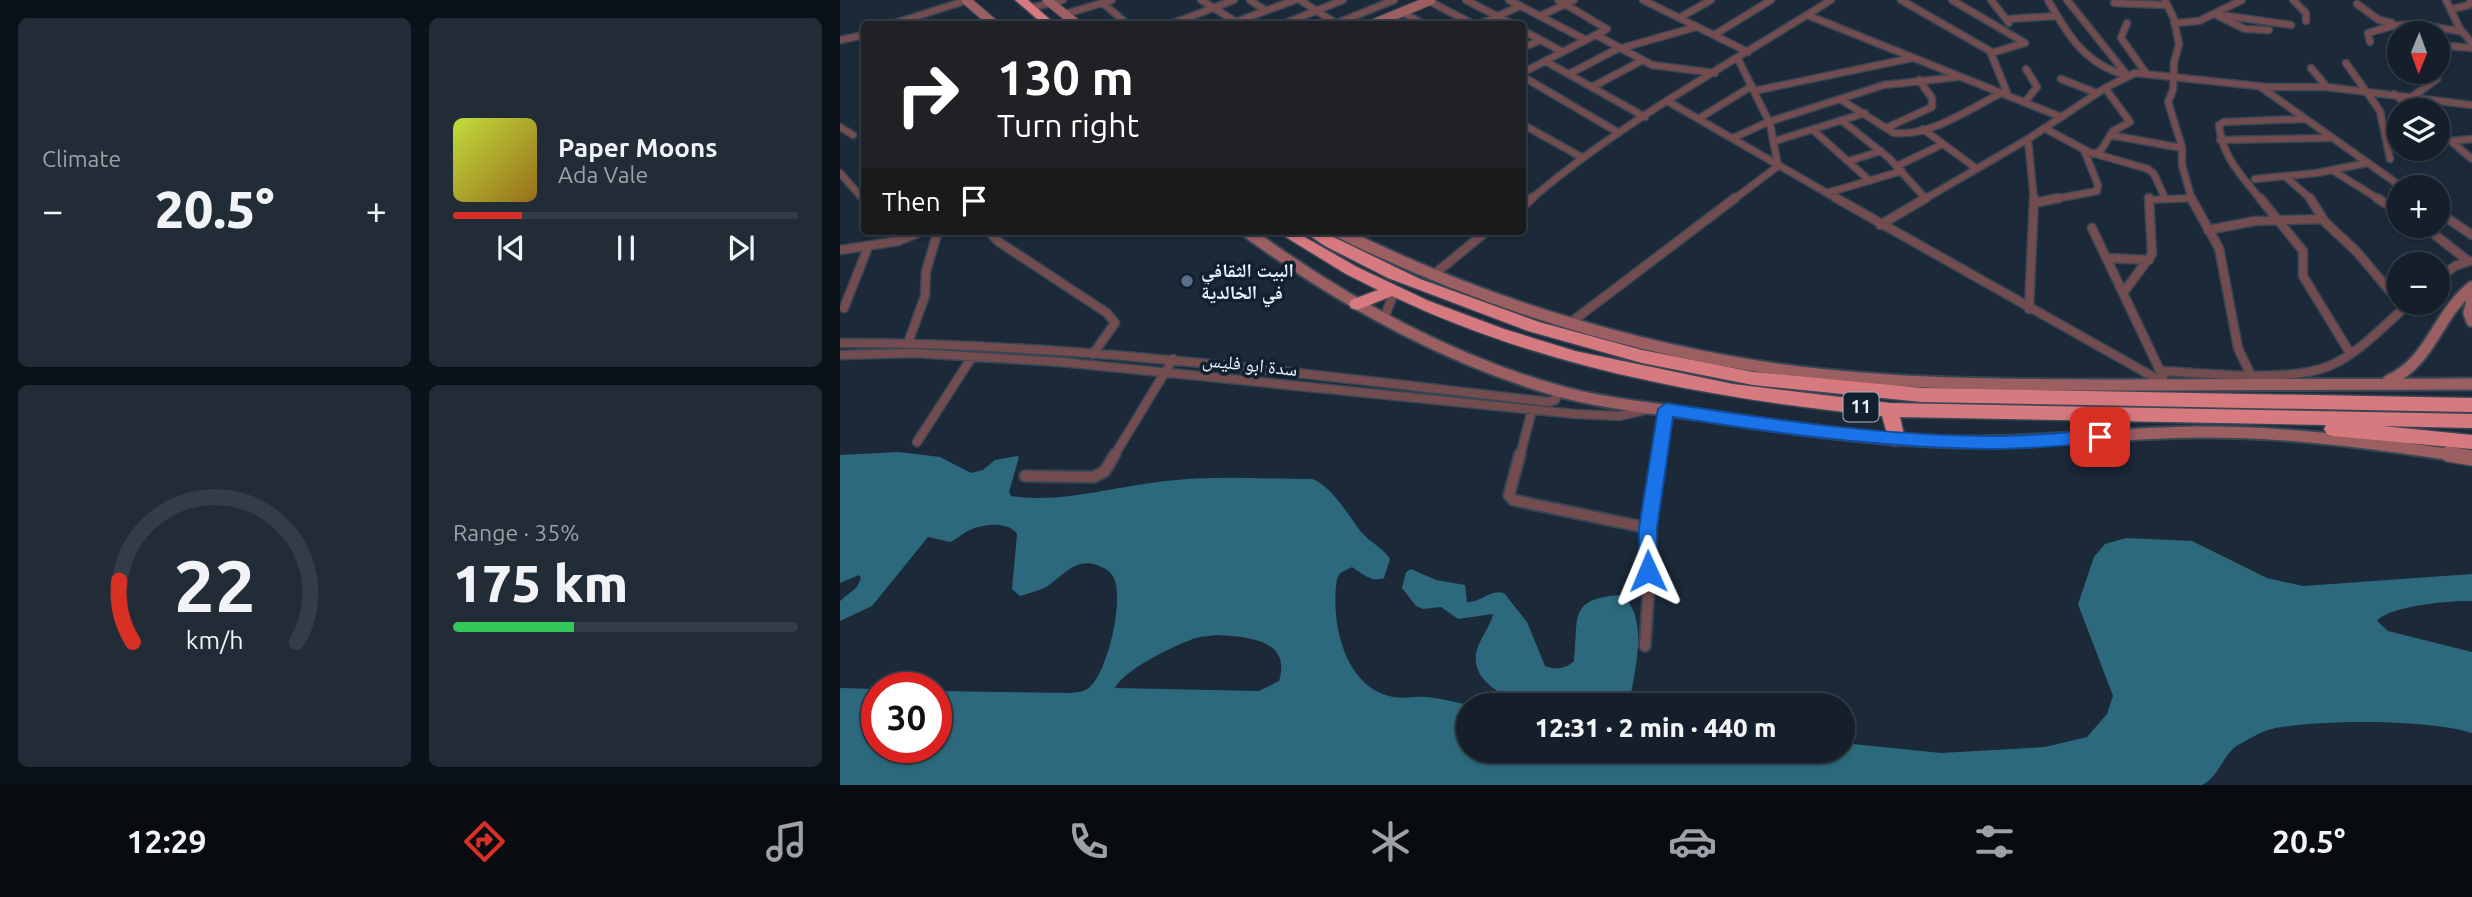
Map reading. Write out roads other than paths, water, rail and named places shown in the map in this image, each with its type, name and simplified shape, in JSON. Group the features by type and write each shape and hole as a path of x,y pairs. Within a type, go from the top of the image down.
{"highway":[{"path":"1004,0 1028,21"},
{"path":"1025,4 1045,21"},
{"name":"11","path":"1290,235 1332,261 1392,291 1519,339 1612,366 1759,395 1890,410 2219,410 2472,405"},
{"name":"11","path":"1318,235 1392,274 1472,298 1609,349 1708,372 1814,388 1921,388 2219,410 2472,422"},
{"path":"1357,304 1392,291"},
{"path":"1890,410 1896,439"},
{"path":"2219,410 2472,442"}],"main road":[{"path":"967,0 991,21"},
{"path":"1403,0 1415,7"},
{"path":"1049,1 1073,21"},
{"path":"1380,21 1430,1"},
{"path":"1252,235 1330,290 1384,318 1446,348 1558,390 1765,425 1896,439 2023,442 2145,433 2235,432 2343,440 2472,457"},
{"path":"1345,235 1472,298 1663,348 1750,365 1921,388 2472,384"},
{"path":"2369,383 2396,379 2413,367 2464,294 2472,287"},
{"path":"2472,300 2469,313 2472,321"}],"street":[{"path":"901,21 967,0"},
{"path":"1025,4 1063,0"},
{"path":"1065,14 1112,0"},
{"path":"1200,0 1230,21"},
{"path":"1186,21 1234,0"},
{"path":"1250,0 1266,11"},
{"path":"1238,21 1297,0 1338,21"},
{"path":"1291,21 1343,0"},
{"path":"1347,21 1394,0"},
{"path":"1466,0 1506,21"},
{"path":"1474,4 1482,0"},
{"path":"1509,0 1586,40"},
{"path":"1526,72 1596,35 1606,27 1558,0"},
{"path":"1540,16 1574,0"},
{"path":"1643,0 1654,2 1679,18 1748,52"},
{"path":"1679,18 1711,0"},
{"path":"1714,35 1771,0"},
{"path":"1526,204 1619,133 1831,0"},
{"path":"1901,0 1992,53 2005,94"},
{"path":"1952,0 2024,40 2024,44 1992,53"},
{"path":"1991,0 2007,19 2011,33"},
{"path":"2048,0 2085,56 2111,72 2127,75 2146,73 2260,87 2327,87 2472,105"},
{"path":"2067,0 2127,75"},
{"path":"2174,23 2196,22 2242,0"},
{"path":"2293,0 2306,13 2306,21"},
{"path":"2446,0 2459,31 2472,46"},
{"path":"2452,9 2469,5 2471,0"},
{"path":"1430,1 1467,21"},
{"path":"2114,3 2166,2 2174,23 2179,45 2168,102 2182,148 2182,165 2191,198 2219,248 2238,348 2255,384"},
{"path":"1103,3 1124,21"},
{"path":"2357,4 2379,20 2387,22"},
{"path":"1486,21 1520,6"},
{"path":"1402,12 1418,21"},
{"path":"2214,14 2291,25"},
{"path":"2214,14 2245,29 2269,30"},
{"path":"1807,15 2061,117"},
{"path":"2007,19 2057,16"},
{"path":"2127,23 2121,38 2146,73"},
{"path":"1569,74 1622,48 1696,27"},
{"path":"2370,42 2368,33 2387,27"},
{"path":"2450,29 2459,31"},
{"path":"1526,32 1563,52"},
{"path":"1596,35 1641,61 1660,68 1715,73"},
{"path":"840,40 861,36"},
{"path":"1526,46 1541,40"},
{"path":"2450,46 2472,46"},
{"path":"1738,58 1769,122 1778,166"},
{"path":"1698,118 1753,89 1914,58"},
{"path":"1545,61 1645,117"},
{"path":"1592,87 1641,61"},
{"path":"2346,63 2368,91 2382,116 2387,143"},
{"path":"2311,68 2327,87"},
{"path":"2025,102 2038,87 2026,69"},
{"path":"1880,225 2028,139 2127,75"},
{"path":"1526,76 1619,133"},
{"path":"1733,138 1769,122 1884,85 1960,76"},
{"path":"2061,79 2097,93"},
{"path":"1886,128 1932,107 1933,98 1919,80"},
{"path":"2413,96 2434,84"},
{"path":"2260,87 2387,177"},
{"path":"2094,154 2099,152 2116,128 2130,122 2105,88"},
{"path":"1840,99 1901,135 1923,130 2005,94"},
{"path":"2394,94 2399,98"},
{"path":"1669,102 1880,225 2167,385"},
{"path":"1775,141 1865,113"},
{"path":"2304,119 2224,121 2219,125 2220,140 2229,160 2303,251 2303,276 2350,353"},
{"path":"1841,120 1881,150 1926,199"},
{"path":"1526,126 1583,158"},
{"path":"840,127 853,135"},
{"path":"2044,128 2094,154 2148,169 2154,174 2164,196"},
{"path":"1813,130 1870,181"},
{"path":"1923,130 1977,169"},
{"path":"2110,135 2182,148"},
{"path":"2220,140 2331,138"},
{"path":"2028,139 2034,203 2029,309"},
{"path":"2451,141 2472,139"},
{"path":"2451,141 2472,159"},
{"path":"1827,193 1870,181 1899,169 1942,144"},
{"path":"1849,161 1881,150"},
{"path":"2034,203 2097,191 2098,185 2084,150"},
{"path":"2255,179 2367,163"},
{"path":"1570,323 1778,166"},
{"path":"2332,170 2387,204"},
{"path":"840,173 861,197"},
{"path":"2285,176 2313,201 2323,219 2352,246 2387,286"},
{"path":"2123,293 2149,260 2153,247 2148,200 2151,197 2164,196 2191,198"},
{"path":"2208,230 2245,222 2323,219"},
{"path":"2450,220 2472,235"},
{"path":"2092,228 2167,385"},
{"path":"840,250 868,247 904,235"},
{"path":"908,343 925,296 926,271 937,235"},
{"path":"992,235 999,243 1107,313 1115,323 1093,354"},
{"path":"1432,276 1482,235"},
{"path":"2440,238 2470,261"},
{"path":"844,308 868,247"},
{"path":"2107,258 2149,260"},
{"path":"2450,270 2470,261"},
{"path":"1384,318 1392,291"},
{"path":"2161,372 2312,371 2328,366 2350,353 2391,315"},
{"name":"سدة ابو فليس","path":"840,343 908,343 1173,359 1549,402 1555,400 1558,390"},
{"name":"سدة ابو فليس","path":"840,355 914,353 1061,362 1532,411 1620,416 1660,408"},
{"path":"917,442 972,357"},
{"path":"1025,475 1094,477 1105,471 1173,359"},
{"path":"1646,646 1649,584 1646,556 1660,408"},
{"path":"1532,411 1508,495 1513,500 1648,528"}],"water":[{"path":"899,452 940,457 971,473 983,470 995,460 1017,456 1019,457 1009,492 1011,496 1030,498 1069,496 1184,479 1312,479 1333,494 1361,532 1390,559 1384,578 1372,579 1352,567 1340,573 1337,579 1335,596 1339,632 1352,667 1363,681 1376,691 1393,697 1422,697 1456,703 1456,763 1855,763 1855,744 1941,753 2045,747 2087,737 2107,714 2113,696 2078,604 2094,557 2105,544 2126,538 2192,541 2267,578 2303,586 2472,574 2472,601 2407,608 2394,611 2377,621 2388,631 2472,652 2472,733 2429,725 2372,722 2315,723 2272,729 2233,749 2213,777 2202,785 840,785 840,688 861,689 861,763 952,763 952,691 1071,693 1089,688 1103,665 1113,634 1117,589 1109,572 1089,563 1075,566 1046,587 1020,596 1012,589 1017,534 1002,525 982,526 950,542 928,537 872,606 840,621 840,601 857,587 861,578 859,575 840,583 840,455","holes":["1218,635 1253,639 1273,649 1279,656 1281,667 1279,681 1259,691 1115,688 1128,673 1151,658 1199,637"]},
{"path":"1411,569 1436,580 1465,585 1467,602 1494,593 1504,593 1527,622 1545,666 1553,668 1564,667 1574,661 1577,622 1584,606 1604,597 1622,595 1630,604 1638,628 1631,693 1502,693 1481,676 1476,662 1478,648 1493,614 1458,619 1441,607 1423,609 1416,606 1402,588 1406,572"}],"place":[{"name":"البيت الثقافي في الخالدية","path":"1187,281"}]}
